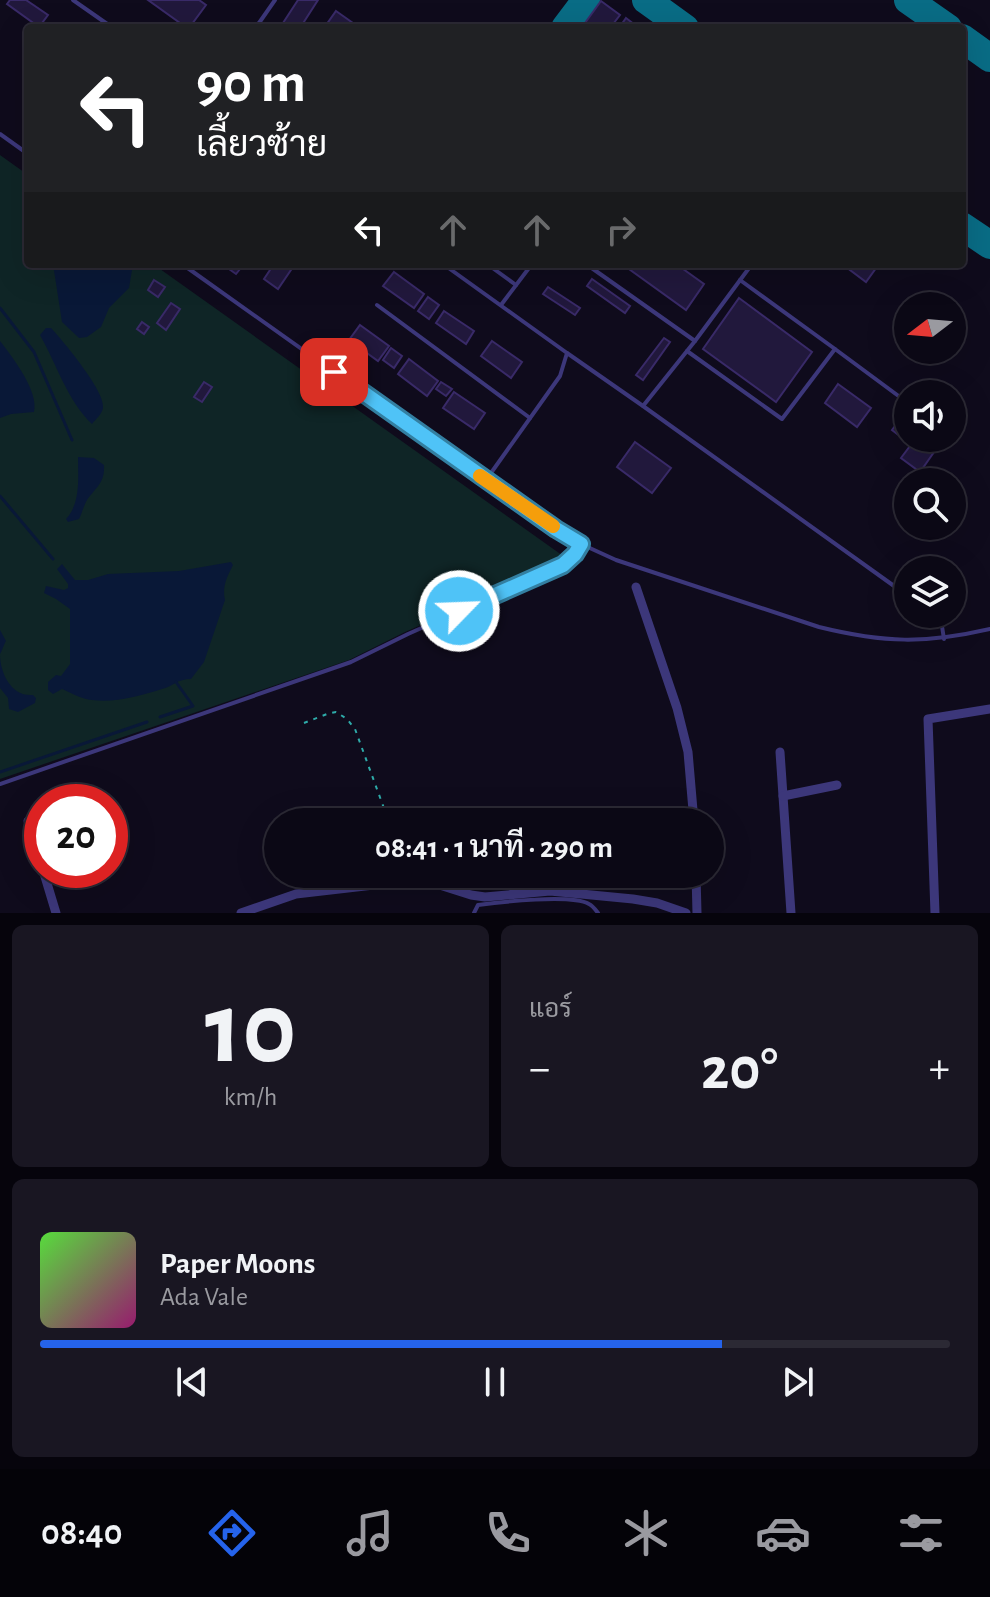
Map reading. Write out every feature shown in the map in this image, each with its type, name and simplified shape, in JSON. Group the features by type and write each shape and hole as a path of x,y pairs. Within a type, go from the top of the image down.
{"street":[{"path":"636,587 677,708 688,752 693,808"},
{"path":"935,913 928,719 990,709"},
{"path":"780,752 791,913"},
{"path":"783,796 837,785"},
{"path":"241,913 296,894 417,880 485,897 550,891 633,899 657,908 686,913"},
{"path":"48,888 56,913"},
{"path":"696,888 697,913"}],"lane":[{"path":"73,0 107,24"},
{"path":"258,24 275,0"},
{"path":"0,134 24,151"},
{"path":"188,268 556,529 616,560 852,636 916,641 944,639 990,629"},
{"path":"449,268 894,586"},
{"path":"493,268 516,285"},
{"path":"501,305 529,268"},
{"path":"592,268 695,341"},
{"path":"643,406 749,268"},
{"path":"740,280 894,393"},
{"path":"377,305 530,418"},
{"path":"687,351 782,419 835,349"},
{"path":"486,480 560,376 567,353"},
{"path":"0,784 351,662 563,565 581,544"},
{"path":"942,628 944,639"},
{"path":"474,913 478,905 571,900 588,903 598,913"}],"path":[{"path":"304,723 336,712 347,719 355,729 384,808"}],"green space":[{"path":"0,155 24,172 24,268 159,268 566,558 560,564 349,660 0,779"}],"water":[{"path":"54,268 132,270 129,288 109,308 101,327 87,337 79,338 62,322"},
{"path":"46,328 51,328 65,344 98,391 103,408 92,424 69,393 40,335"},
{"path":"0,341 29,385 35,404 34,412 0,418"},
{"path":"78,457 94,458 104,465 104,471 79,519 68,522 66,519 76,498"},
{"path":"231,562 233,565 225,586 225,600 204,662 191,679 145,694 110,701 88,699 62,689 53,694 48,690 48,682 56,675 61,676 70,664 70,609 44,593 46,586 68,588 57,569 62,564 75,580 88,580 108,574 179,571"},
{"path":"0,630 6,641 0,654"},
{"path":"0,654 2,669 13,688 36,698 35,703 18,712 9,709 8,698 0,688"}],"building":[{"path":"10,0 26,0 48,15 41,24 35,24 7,4"},
{"path":"148,0 199,0 206,5 192,24 181,24"},
{"path":"298,0 318,0 303,24 282,24"},
{"path":"601,1 620,15 613,24 585,23"},
{"path":"336,11 354,24 327,24"},
{"path":"271,268 292,268 278,289 264,279"},
{"path":"628,268 682,268 704,284 686,310"},
{"path":"847,268 876,268 866,282"},
{"path":"394,272 424,294 414,308 383,286"},
{"path":"592,279 630,306 625,313 587,286"},
{"path":"154,280 165,287 158,297 148,290"},
{"path":"548,287 580,308 575,315 543,294"},
{"path":"428,297 439,305 429,319 418,311"},
{"path":"739,298 812,352 776,402 703,349"},
{"path":"171,303 180,309 166,330 157,323"},
{"path":"444,311 474,331 466,344 436,323"},
{"path":"142,322 149,327 144,334 137,329"},
{"path":"360,325 389,346 378,361 349,340"},
{"path":"664,338 670,342 643,380 636,375"},
{"path":"492,341 522,362 511,378 481,356"},
{"path":"391,348 402,356 394,368 383,360"},
{"path":"409,359 438,381 427,396 398,374"},
{"path":"204,382 212,387 202,402 194,397"},
{"path":"441,382 452,389 446,396 436,389"},
{"path":"838,384 871,408 857,427 825,403"},
{"path":"454,392 485,413 474,429 443,408"},
{"path":"635,442 671,468 652,493 617,467"},
{"path":"906,452 934,452 923,468 915,468 901,458"}],"waterway":[{"path":"0,308 34,352 72,440"},
{"path":"0,496 53,559"},
{"path":"160,717 193,706 176,682"},
{"path":"0,772 147,722"}],"taxiway":[{"path":"568,24 586,0"},
{"path":"646,0 679,24"},
{"path":"908,0 942,24"},
{"path":"966,41 990,58"},
{"path":"966,229 990,245"}],"slow traffic":[{"path":"480,476 553,526"}],"route":[{"path":"334,372 581,544 563,565 459,611"}]}
